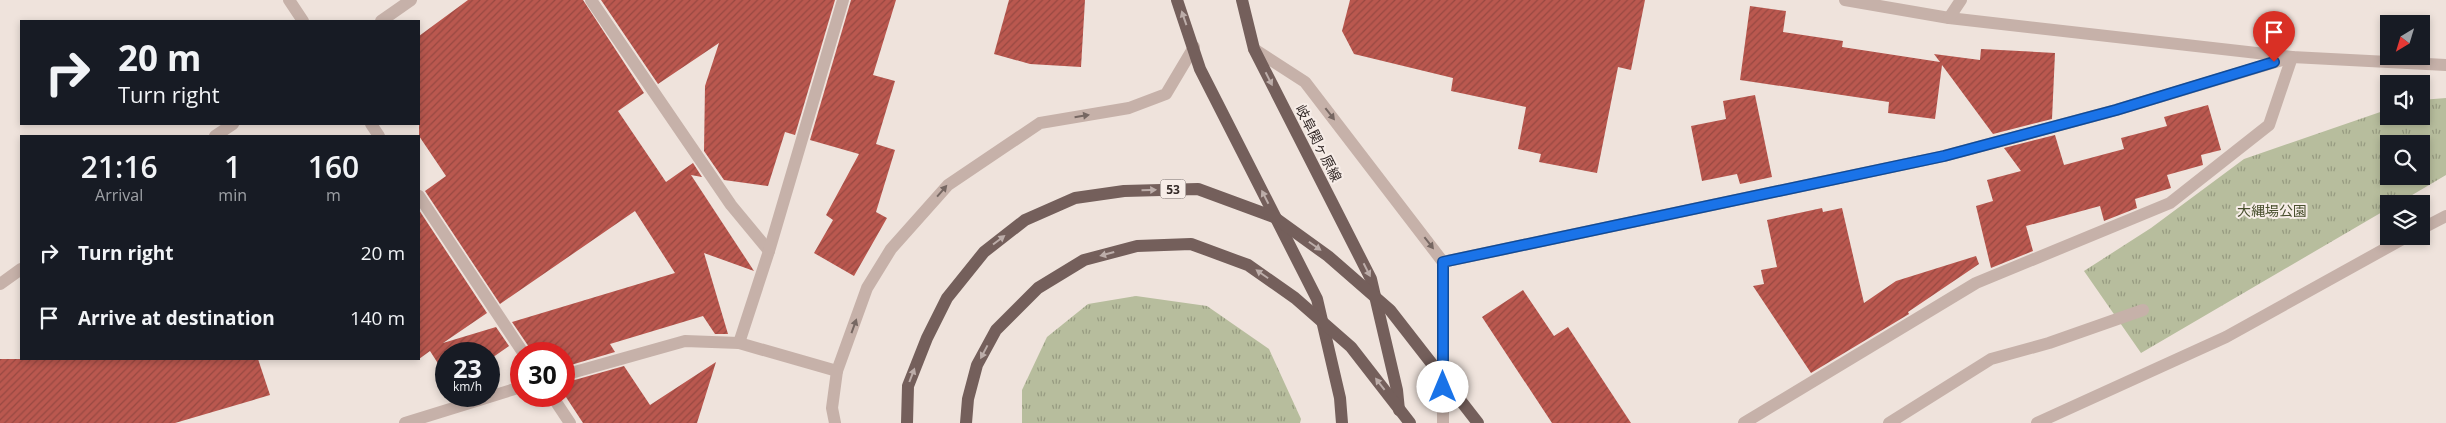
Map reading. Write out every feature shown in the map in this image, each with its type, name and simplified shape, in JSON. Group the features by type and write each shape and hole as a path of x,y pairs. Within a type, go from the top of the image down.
{"main road":[{"path":"1178,0 1200,69 1317,299 1340,398 1342,423"},
{"name":"岐阜関ヶ原線","path":"1242,0 1254,49 1371,279 1397,390 1400,423"},
{"name":"53","path":"907,423 908,386 926,338 947,298 984,252 1026,220 1075,198 1124,191 1198,189 1274,218 1328,256 1390,310 1478,423"},
{"path":"966,423 968,399 977,365 996,330 1038,288 1084,260 1137,246 1191,244 1248,265 1295,298 1350,347 1410,423"}],"street":[{"path":"289,0 302,20"},
{"path":"381,20 411,0"},
{"path":"591,0 731,205 769,251"},
{"path":"739,343 769,251 843,0"},
{"path":"1845,0 1949,18 2292,57 2446,65"},
{"path":"1949,18 1961,0"},
{"path":"835,423 832,408 837,371 867,288 891,249 948,184 1040,123 1129,108 1166,94 1194,47"},
{"path":"1254,49 1305,82 1443,262 1443,423"},
{"path":"1443,262 1944,156 2116,110 2292,57"},
{"path":"1744,423 1976,283 2170,203 2269,125 2292,57"},
{"path":"216,135 231,125"},
{"path":"420,198 516,342"},
{"path":"2430,224 2446,216"},
{"path":"2037,423 2226,338 2392,245"},
{"path":"0,284 20,271"},
{"path":"1888,423 1991,360 2049,343 2143,310"},
{"path":"575,372 685,341 739,343 837,371"},
{"path":"405,423 510,390"},
{"path":"559,407 570,423"}],"green space":[{"name":"大縄場公園","path":"2446,98 2446,175 2430,184 2430,135 2380,135 2380,185 2429,185 2412,195 2380,195 2380,213 2141,353 2084,271 2151,228 2244,159 2380,112 2380,125 2430,125 2430,99"},
{"path":"1136,296 1207,306 1269,349 1301,419 1300,423 1022,423 1022,390 1047,337 1088,304"}],"building":[{"path":"468,0 583,0 644,93 618,111 666,182 693,163 702,177 691,175 754,271 704,253 728,334 715,334 703,316 610,344 615,352 575,364 575,342 526,342 512,322 675,273 635,211 500,304 425,191 446,176 420,137 420,35"},
{"path":"601,0 835,0 795,135 785,132 768,186 724,180 704,151 705,86 719,43 658,84"},
{"path":"851,0 896,0 873,75 895,81 876,144 895,150 876,212 887,218 854,276 814,253 833,220 826,215 859,154 810,140"},
{"path":"1009,0 1085,0 1081,67 1030,64 994,54"},
{"path":"1350,0 1645,0 1631,70 1618,67 1597,173 1539,162 1541,154 1518,149 1526,107 1451,91 1453,78 1354,54 1342,31"},
{"path":"1750,6 1786,11 1783,32 1843,41 1842,47 1940,62 1934,54 1980,60 1981,49 2055,53 2052,119 1993,134 1942,65 1935,119 1888,113 1889,102 1740,80"},
{"path":"1755,95 1772,177 1740,184 1737,174 1702,181 1691,126 1726,119 1723,101"},
{"path":"2208,105 2221,150 2201,155 2203,165 2167,175 2171,188 2135,199 2137,208 2104,221 2100,206 2026,226 2033,251 1991,268 1976,206 1993,201 1987,180 2021,171 2004,148 2055,135 2064,165 2124,149 2121,138 2167,126 2164,117"},
{"path":"1822,208 1823,212 1842,208 1864,303 1896,281 1976,256 1979,264 1908,312 1909,314 1811,373 1753,286 1764,284 1761,270 1777,267 1767,220"},
{"path":"420,212 487,313 444,342 435,342 435,359 430,351 420,358"},
{"path":"1523,290 1554,336 1568,327 1631,423 1552,423 1482,317"},
{"path":"496,327 509,346 500,352 500,342 446,342"},
{"path":"0,359 258,360 270,395 175,423 0,423"},
{"path":"716,362 697,423 583,423 573,407 575,407 575,380 624,366 650,405"}],"route":[{"path":"1443,387 1443,262 1944,156 2116,110 2274,62"}]}
